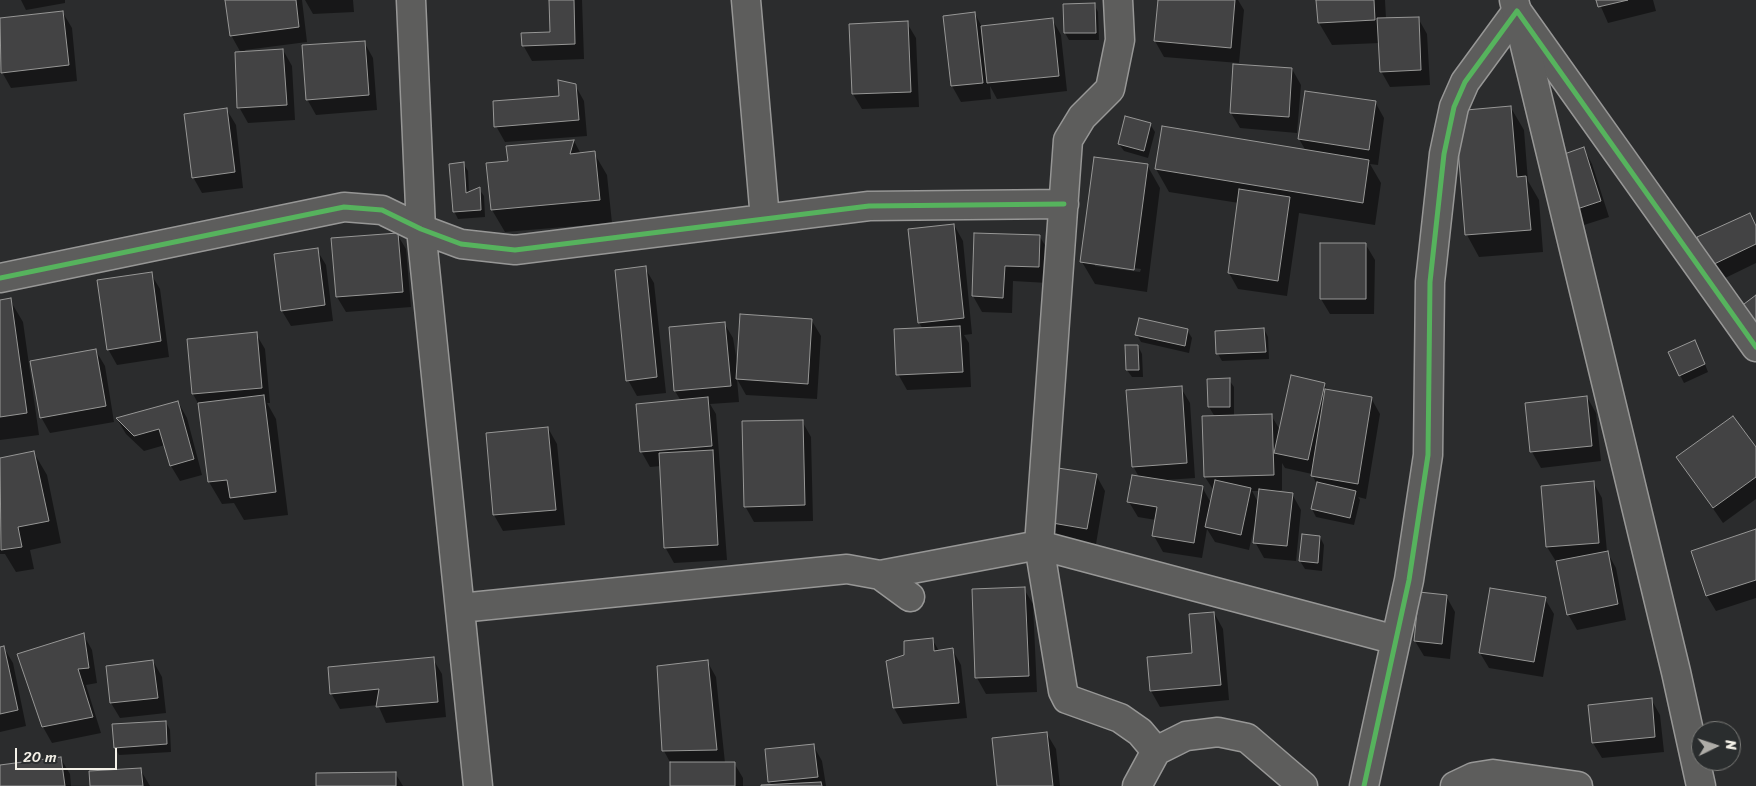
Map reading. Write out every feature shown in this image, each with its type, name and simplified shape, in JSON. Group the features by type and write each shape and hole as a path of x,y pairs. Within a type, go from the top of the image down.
{"street":[{"path":"411,0 422,229 478,786"},
{"path":"746,0 765,219"},
{"path":"1118,0 1120,40 1110,89 1082,117 1068,140 1039,545 1063,691 1067,699 1120,718 1140,732 1156,751"},
{"path":"1515,5 1756,347"},
{"path":"1364,786 1409,580 1428,455 1430,282 1444,154 1454,107 1465,82 1515,5"},
{"path":"1515,5 1676,672 1700,786"},
{"path":"0,278 344,207 382,210 422,229 461,244 515,250 869,206 1064,204"},
{"path":"460,608 847,569 880,575 1039,545 1396,640"},
{"path":"880,575 910,598"},
{"path":"1137,786 1156,751 1186,736 1218,732 1246,738 1304,786"},
{"path":"1455,786 1474,777 1493,774 1578,786"}],"building":[{"path":"225,0 296,0 299,27 230,36"},
{"path":"549,0 574,0 575,44 522,46 521,33 550,32"},
{"path":"1158,0 1235,0 1231,48 1154,41"},
{"path":"1316,0 1374,0 1375,20 1318,23"},
{"path":"1596,0 1628,0 1598,7"},
{"path":"1095,3 1096,33 1064,33 1063,4"},
{"path":"63,11 69,65 1,73 0,18"},
{"path":"975,12 983,83 951,86 943,16"},
{"path":"1419,17 1421,70 1380,72 1377,18"},
{"path":"1053,18 1059,76 987,83 981,26"},
{"path":"908,21 911,92 852,94 849,24"},
{"path":"365,41 369,95 306,100 302,45"},
{"path":"283,49 287,105 237,108 235,52"},
{"path":"1233,64 1292,68 1289,117 1230,113"},
{"path":"558,80 576,84 579,120 494,127 493,101 559,96"},
{"path":"1305,91 1376,101 1369,150 1298,139"},
{"path":"1511,106 1517,177 1526,176 1531,230 1465,235 1455,111"},
{"path":"227,108 235,172 192,178 184,114"},
{"path":"1125,116 1151,123 1144,151 1118,144"},
{"path":"1162,126 1369,160 1363,203 1155,169"},
{"path":"574,140 570,154 595,151 600,200 491,210 486,163 508,161 506,146"},
{"path":"1584,147 1601,201 1574,210 1556,157"},
{"path":"1094,157 1148,164 1134,270 1080,262"},
{"path":"464,162 466,193 480,187 481,210 453,212 449,164"},
{"path":"1239,189 1290,197 1278,281 1228,273"},
{"path":"1750,213 1756,226 1756,244 1710,266 1697,237"},
{"path":"954,224 964,318 918,323 908,229"},
{"path":"398,233 403,292 336,297 331,238"},
{"path":"974,233 1040,235 1039,267 1005,266 1003,298 972,296"},
{"path":"1320,243 1366,243 1366,299 1320,299"},
{"path":"318,248 325,305 281,311 274,254"},
{"path":"646,266 657,377 626,381 615,270"},
{"path":"152,272 161,341 107,350 97,280"},
{"path":"1756,295 1756,338 1736,310"},
{"path":"11,298 27,413 0,417 0,300"},
{"path":"740,314 812,319 808,384 736,379"},
{"path":"1139,318 1188,329 1185,346 1135,335"},
{"path":"725,322 731,386 674,391 669,327"},
{"path":"960,326 963,372 896,375 894,329"},
{"path":"1264,328 1266,352 1216,354 1215,331"},
{"path":"257,332 262,388 192,394 187,339"},
{"path":"1695,340 1705,364 1679,376 1668,352"},
{"path":"1125,345 1138,345 1139,370 1126,370"},
{"path":"96,349 106,406 40,418 30,361"},
{"path":"1291,375 1325,383 1308,460 1274,453"},
{"path":"1230,378 1230,407 1208,407 1207,379"},
{"path":"1182,386 1187,463 1132,467 1126,390"},
{"path":"1325,389 1372,397 1358,484 1311,476"},
{"path":"264,395 276,492 230,498 227,480 208,482 198,403"},
{"path":"1587,396 1592,446 1530,452 1525,403"},
{"path":"708,397 712,446 640,452 636,404"},
{"path":"178,401 194,459 170,466 159,429 134,436 116,418"},
{"path":"1272,414 1274,475 1204,477 1202,416"},
{"path":"1733,416 1756,447 1756,477 1713,508 1676,457"},
{"path":"803,420 805,505 744,507 742,421"},
{"path":"548,427 556,510 493,515 486,433"},
{"path":"713,450 718,545 664,548 659,453"},
{"path":"34,451 49,521 18,527 22,547 1,550 0,458"},
{"path":"1045,466 1097,474 1087,529 1035,520"},
{"path":"1132,475 1203,486 1194,543 1152,536 1157,507 1127,502"},
{"path":"1215,480 1251,488 1241,535 1205,527"},
{"path":"1594,481 1599,543 1546,547 1541,486"},
{"path":"1317,482 1356,491 1350,518 1311,509"},
{"path":"1259,489 1293,493 1287,546 1253,543"},
{"path":"1756,529 1756,580 1706,596 1691,551"},
{"path":"1302,534 1320,536 1318,563 1299,561"},
{"path":"1608,551 1618,604 1567,615 1556,561"},
{"path":"1025,587 1029,676 975,678 972,589"},
{"path":"1490,588 1546,597 1534,662 1479,653"},
{"path":"1419,592 1447,595 1442,644 1414,641"},
{"path":"1214,612 1221,685 1150,691 1147,657 1192,653 1189,614"},
{"path":"84,633 89,668 78,669 93,717 42,727 17,654"},
{"path":"933,638 934,651 953,648 959,703 893,708 886,661 904,655 904,641"},
{"path":"4,646 18,710 0,714 0,647"},
{"path":"434,657 438,702 376,707 379,689 330,694 328,667"},
{"path":"153,660 158,698 110,703 106,666"},
{"path":"708,660 717,750 662,751 657,666"},
{"path":"1652,698 1655,737 1592,743 1588,705"},
{"path":"166,721 167,744 114,748 112,724"},
{"path":"1047,732 1053,786 997,786 992,738"},
{"path":"814,744 818,777 768,782 765,749"},
{"path":"61,757 65,786 0,786 0,765"},
{"path":"670,762 735,762 735,786 670,786"},
{"path":"141,768 143,786 90,786 89,771"},
{"path":"396,772 396,786 316,786 316,773"},
{"path":"821,782 822,786 761,786 761,785"}],"cycle path":[{"path":"1364,786 1409,580 1428,455 1430,282 1444,154 1454,107 1465,82 1517,11 1756,347"},
{"path":"0,278 344,207 382,210 421,229 461,244 515,250 869,206 1064,204"}]}
